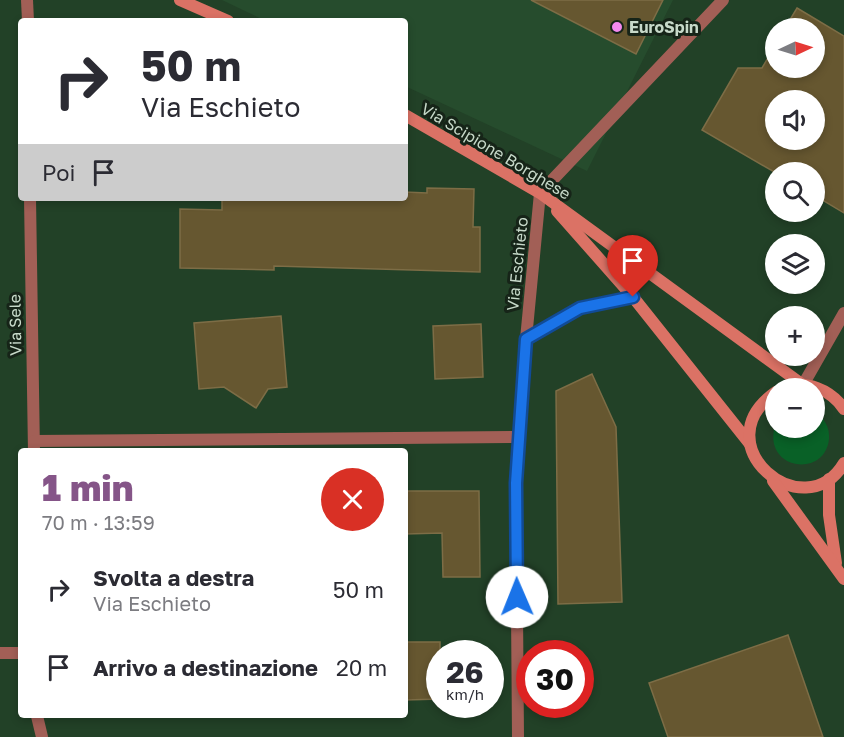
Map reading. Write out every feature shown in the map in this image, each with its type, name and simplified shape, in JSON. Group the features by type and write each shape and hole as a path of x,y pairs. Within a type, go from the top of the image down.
{"main road":[{"path":"180,0 221,18"},
{"name":"Via Scipione Borghese","path":"408,117 540,193 793,378"},
{"path":"540,193 633,297 750,444 758,463 844,579"},
{"name":"Via Scipione Borghese","path":"825,393 843,406"},
{"path":"750,444 750,429 754,414 765,400"},
{"path":"771,478 785,485 815,486 829,479 844,463"},
{"path":"829,479 829,515 837,567"}],"street":[{"path":"27,0 28,18"},
{"path":"540,193 723,0"},
{"name":"Via Eschieto","path":"518,737 518,437 540,193"},
{"name":"Via Sele","path":"30,201 34,446"},
{"name":"Via Eschieto","path":"526,339 580,308 633,297"},
{"path":"807,378 844,313"},
{"path":"34,446 518,437"},
{"path":"0,653 18,653"},
{"path":"37,718 42,737"}],"shaded area":[{"path":"222,0 673,0 587,171 408,87 408,18 260,18"}],"green space":[{"path":"825,422 829,439 825,452 817,460 807,464 796,464 785,460 777,452 773,438 825,438"}],"building":[{"name":"EuroSpin","path":"531,0 663,0 636,54"},
{"path":"797,8 814,18 791,18"},
{"path":"825,25 844,36 844,213 825,202 825,162 765,162 765,167 702,130 738,68 762,68 765,63 765,78 825,78"},
{"path":"427,188 474,189 473,227 480,227 480,272 274,266 274,270 180,268 180,209 222,210 222,201 408,201 408,192 427,193"},
{"path":"281,316 287,387 268,389 256,408 224,387 199,389 194,323"},
{"path":"481,324 483,377 435,379 433,326"},
{"path":"592,374 616,427 622,602 558,604 556,391"},
{"path":"408,491 479,491 480,577 443,577 442,533 408,534"},
{"path":"788,635 823,737 668,737 649,683"},
{"path":"408,642 426,642 426,699 408,700"}],"place":[{"name":"EuroSpin","path":"617,27"}],"route":[{"path":"517,597 516,483 526,339 555,320 580,308 611,299 633,297"}]}
